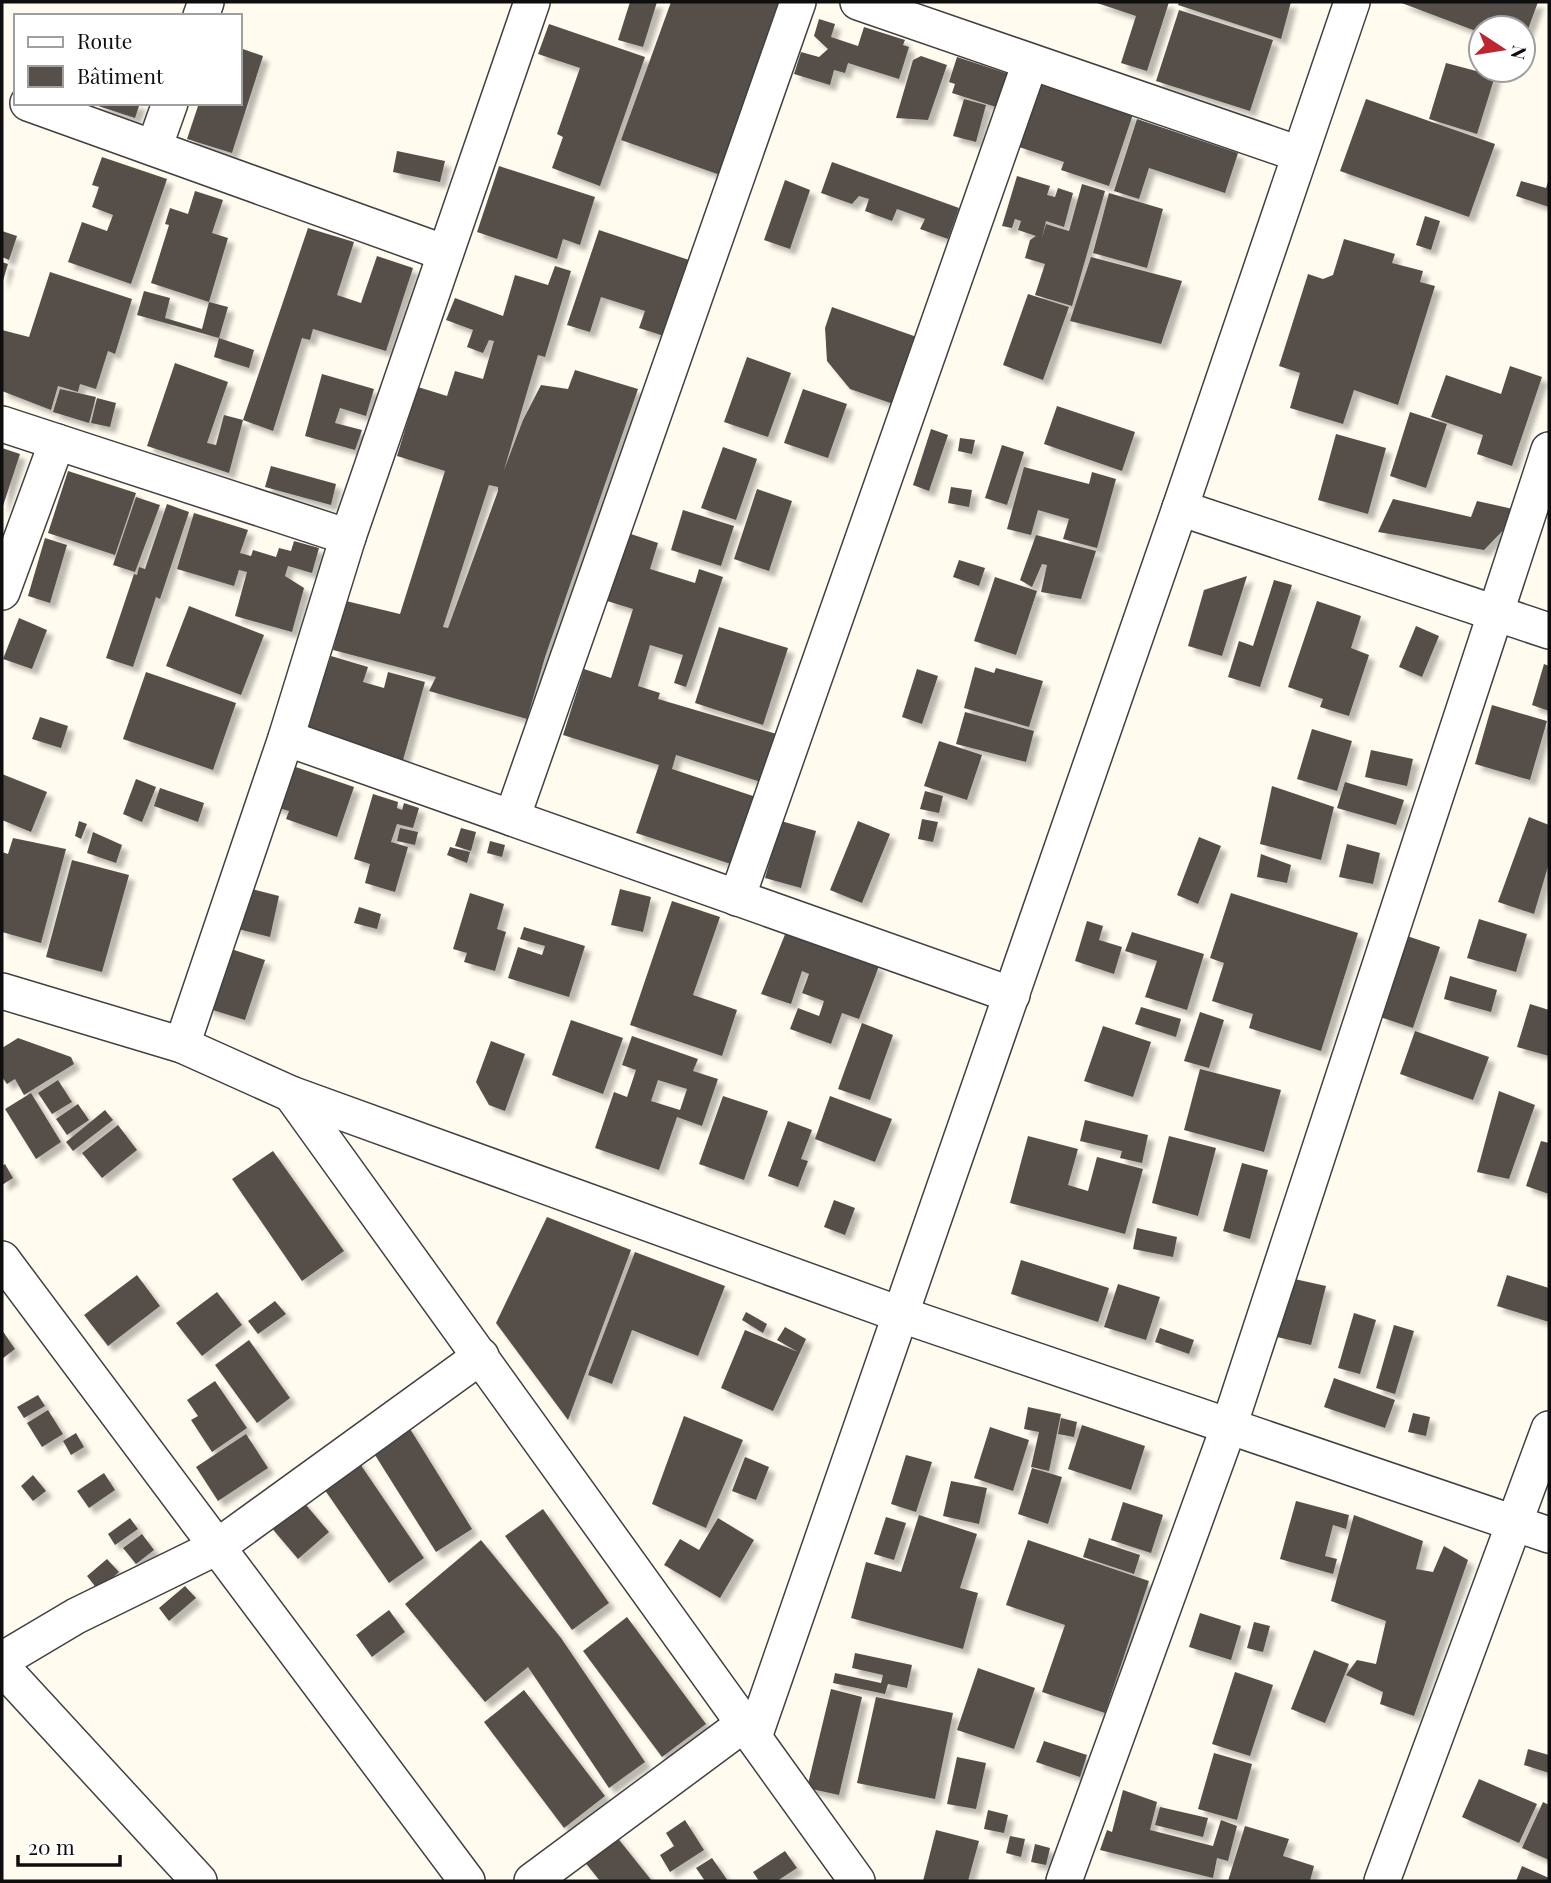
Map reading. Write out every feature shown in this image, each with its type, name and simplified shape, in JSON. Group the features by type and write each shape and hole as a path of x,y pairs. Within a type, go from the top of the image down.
{"street":[{"path":"182,1045 286,738 348,537 532,2"},
{"path":"512,818 798,2"},
{"path":"858,2 1030,64 1299,154"},
{"path":"531,1881 749,1731 1012,995 1352,2"},
{"path":"737,898 1030,64"},
{"path":"34,105 445,253"},
{"path":"154,148 169,105"},
{"path":"2,424 348,537"},
{"path":"2,592 57,442"},
{"path":"1065,1881 1229,1426 1493,613 1549,450"},
{"path":"1180,508 1549,631"},
{"path":"286,738 1012,995"},
{"path":"2,991 182,1045 291,1094 899,1314 1549,1535"},
{"path":"291,1094 857,1881"},
{"path":"2,1259 467,1881"},
{"path":"2,1660 76,1616 217,1547 481,1356"},
{"path":"1382,1881 1549,1429"},
{"path":"2,1667 180,1868 199,1881"}],"building":[{"path":"630,2 657,2 643,47 618,40"},
{"path":"671,2 781,2 723,176 621,140"},
{"path":"1094,2 1169,2 1147,71 1121,63 1136,16"},
{"path":"1179,2 1291,2 1281,39 1178,5"},
{"path":"1399,2 1538,2 1534,14 1467,14 1467,28"},
{"path":"1179,10 1273,40 1250,111 1156,81"},
{"path":"819,19 835,24 831,37 858,46 864,27 905,40 903,45 909,47 899,79 848,63 845,73 834,70 830,85 794,74 801,52 819,57 828,49 814,36"},
{"path":"549,24 645,57 600,186 552,168 563,137 557,134 580,68 538,54"},
{"path":"242,49 263,56 232,153 187,139 198,105 242,105"},
{"path":"921,56 947,65 928,120 896,118 913,60"},
{"path":"957,57 1009,74 999,108 952,93 955,84 949,82"},
{"path":"1446,63 1467,69 1467,84 1493,84 1477,134 1429,119"},
{"path":"1040,83 1133,114 1109,186 1061,170 1064,162 1019,147"},
{"path":"964,99 986,105 976,142 953,136"},
{"path":"1366,99 1495,144 1469,217 1340,171"},
{"path":"95,105 139,105 135,118"},
{"path":"1137,119 1238,153 1225,193 1149,168 1139,199 1114,191"},
{"path":"397,151 445,161 440,182 393,172"},
{"path":"102,157 167,179 131,284 68,262 82,222 107,231 113,215 92,207 99,187 92,185"},
{"path":"832,162 959,208 948,239 920,229 925,219 897,209 892,221 865,211 869,199 859,196 852,204 821,193"},
{"path":"499,166 595,197 580,245 563,239 557,259 477,232"},
{"path":"1017,176 1050,186 1047,195 1055,197 1058,188 1073,193 1064,227 1046,221 1042,238 1046,224 1069,231 1082,184 1105,191 1072,306 1035,295 1045,264 1025,258 1030,240 1036,236 1018,230 1021,221 1015,219 1012,228 1002,226"},
{"path":"1549,179 1549,207 1516,196 1521,181 1546,188"},
{"path":"785,180 810,190 790,249 764,240"},
{"path":"195,191 223,200 212,233 228,238 209,302 151,283 169,225 165,224 170,208 188,214"},
{"path":"1109,193 1163,209 1147,268 1093,253"},
{"path":"1425,216 1440,221 1431,250 1416,245"},
{"path":"308,228 354,242 337,295 361,303 377,256 413,268 386,351 313,329 310,340 302,338 273,431 243,420"},
{"path":"599,230 689,260 664,336 639,328 645,311 601,297 590,332 567,325"},
{"path":"2,231 17,236 9,260 2,257"},
{"path":"1344,239 1395,254 1392,263 1423,271 1420,282 1435,286 1398,405 1354,390 1343,424 1290,408 1300,373 1279,366 1308,274 1323,279 1333,275"},
{"path":"1091,257 1182,281 1161,344 1070,321"},
{"path":"2,262 8,264 2,284"},
{"path":"555,266 571,271 545,357 538,355 504,470 523,420 541,385 568,389 575,370 638,389 545,657 527,719 429,691 436,677 333,650 346,601 400,614 445,471 397,456 418,387 447,396 455,371 483,379 494,341 489,340 483,353 467,347 473,330 446,320 455,298 503,316 515,275 548,285","holes":["489,485 498,487 448,628 443,627"]},
{"path":"50,272 132,299 115,354 108,351 96,389 80,384 78,392 58,386 51,410 2,391 2,330 29,337"},
{"path":"144,291 170,298 165,318 202,329 209,302 228,307 219,338 137,315"},
{"path":"1028,294 1069,307 1043,380 1003,365"},
{"path":"832,307 928,341 905,408 850,389 827,361 825,328"},
{"path":"219,338 254,350 249,368 214,357"},
{"path":"747,357 791,373 768,437 724,422"},
{"path":"175,363 228,382 207,443 216,445 224,415 243,420 229,473 147,446"},
{"path":"1510,366 1542,377 1512,466 1477,454 1483,435 1431,417 1446,375 1501,394"},
{"path":"322,374 374,389 366,416 340,408 335,423 362,430 355,450 305,436"},
{"path":"60,389 96,397 89,423 53,412"},
{"path":"803,389 847,404 828,458 784,443"},
{"path":"97,398 116,403 110,427 91,423"},
{"path":"1057,406 1135,432 1122,471 1044,444"},
{"path":"1410,412 1447,424 1426,488 1390,476"},
{"path":"931,429 948,435 929,491 913,485"},
{"path":"1336,434 1386,448 1368,514 1318,500"},
{"path":"960,438 975,440 972,454 958,451"},
{"path":"1002,445 1024,452 1007,505 985,498"},
{"path":"723,447 757,459 736,520 701,508"},
{"path":"2,448 20,454 2,509"},
{"path":"271,466 336,484 331,505 265,487"},
{"path":"1024,467 1089,484 1092,472 1116,479 1097,548 1063,539 1069,519 1038,510 1031,535 1007,529"},
{"path":"68,471 136,493 115,555 48,533"},
{"path":"951,487 972,490 969,507 948,503"},
{"path":"757,489 792,501 769,571 734,559"},
{"path":"136,497 160,505 135,572 113,565"},
{"path":"1393,499 1471,517 1477,501 1522,511 1484,550 1378,532"},
{"path":"167,504 189,512 160,599 156,597 133,667 106,658 134,574 137,575 139,567 145,569"},
{"path":"683,510 734,526 721,566 671,550"},
{"path":"194,513 248,530 240,553 251,556 253,550 276,557 279,548 291,551 294,541 319,548 312,573 288,566 285,576 304,588 292,632 235,616 247,572 239,570 234,586 177,569"},
{"path":"628,533 658,543 650,569 695,583 699,569 723,577 686,687 674,683 683,655 650,645 638,686 660,693 658,699 780,735 764,783 676,755 672,769 756,797 734,865 636,833 659,765 563,735 584,669 611,678 633,609 607,601"},
{"path":"1036,535 1096,551 1081,599 1041,592 1047,565 1042,564 1032,587 1020,580"},
{"path":"45,538 67,545 50,603 28,596"},
{"path":"959,560 985,568 979,586 953,577"},
{"path":"1247,576 1222,656 1188,646 1204,590"},
{"path":"995,577 1037,591 1016,655 974,641"},
{"path":"1274,580 1292,585 1260,687 1228,677 1239,641 1253,646"},
{"path":"1317,601 1361,616 1351,648 1369,655 1349,716 1320,707 1323,699 1288,687"},
{"path":"189,606 264,635 241,695 166,666"},
{"path":"19,618 47,630 32,669 3,659"},
{"path":"1416,626 1439,636 1422,677 1399,667"},
{"path":"719,627 788,648 763,725 695,703"},
{"path":"331,656 368,667 363,682 384,688 388,672 425,682 398,778 286,738 320,666 327,668"},
{"path":"1544,664 1549,666 1549,711 1532,705"},
{"path":"975,667 994,673 996,668 1043,681 1029,727 964,708"},
{"path":"917,669 938,676 922,724 902,717"},
{"path":"146,672 236,703 213,770 123,739"},
{"path":"1492,705 1547,721 1530,780 1475,764"},
{"path":"965,712 1034,731 1026,762 956,744"},
{"path":"40,717 68,726 61,748 32,739"},
{"path":"1312,729 1352,741 1337,791 1297,779"},
{"path":"939,741 982,755 967,800 924,786"},
{"path":"1371,750 1413,759 1407,786 1365,777"},
{"path":"287,764 354,787 337,837 286,819 289,811 272,806"},
{"path":"2,774 47,792 31,832 2,820"},
{"path":"136,779 156,787 142,822 123,814"},
{"path":"1345,782 1404,800 1396,825 1337,808"},
{"path":"1272,786 1334,807 1321,860 1260,844"},
{"path":"160,788 204,803 198,822 154,806"},
{"path":"925,791 943,796 939,813 920,809"},
{"path":"373,794 398,802 397,808 402,810 404,803 419,808 413,828 397,824 391,842 408,847 395,892 365,883 370,864 354,859"},
{"path":"1529,817 1549,825 1549,863 1534,914 1498,902"},
{"path":"922,819 938,822 933,842 918,839"},
{"path":"79,821 87,824 81,839 75,836"},
{"path":"781,821 816,831 801,888 765,878"},
{"path":"858,821 890,834 862,903 830,890"},
{"path":"400,828 418,832 415,845 397,841"},
{"path":"461,828 476,832 471,851 455,846"},
{"path":"93,832 122,845 116,863 87,853"},
{"path":"1199,837 1221,846 1198,904 1177,895"},
{"path":"13,838 66,849 41,943 2,932 2,852 8,854"},
{"path":"490,841 505,845 502,857 487,853"},
{"path":"1347,844 1380,853 1373,884 1339,877"},
{"path":"450,847 470,852 467,863 447,855"},
{"path":"1261,854 1291,865 1287,883 1257,877"},
{"path":"72,860 129,875 102,972 46,957"},
{"path":"244,887 279,896 270,937 234,928"},
{"path":"620,889 651,897 643,932 611,925"},
{"path":"470,893 504,904 497,929 506,932 495,971 464,962 467,953 453,949"},
{"path":"1231,893 1358,933 1321,1051 1249,1028 1253,1014 1212,1001 1224,963 1210,958"},
{"path":"672,901 720,917 693,995 737,1010 722,1056 630,1025"},
{"path":"359,907 381,914 377,929 354,923"},
{"path":"1479,919 1527,934 1516,972 1467,958"},
{"path":"1087,921 1103,926 1099,940 1122,947 1114,974 1075,961"},
{"path":"524,927 585,946 569,997 508,978 518,947 542,955 545,946 520,939"},
{"path":"788,927 879,966 859,1019 842,1013 831,1044 790,1029 798,1008 819,1016 824,1001 802,993 809,974 802,971 791,1004 761,994"},
{"path":"1132,932 1204,954 1187,1010 1145,997 1157,961 1125,951"},
{"path":"1407,936 1440,947 1413,1028 1380,1017"},
{"path":"225,947 265,960 245,1020 206,1008"},
{"path":"1450,976 1497,990 1491,1012 1444,999"},
{"path":"1530,1004 1549,1010 1549,1056 1517,1047"},
{"path":"1141,1007 1181,1019 1176,1037 1135,1024"},
{"path":"1200,1012 1224,1020 1209,1068 1184,1061"},
{"path":"571,1020 623,1038 603,1094 552,1075"},
{"path":"862,1023 893,1035 870,1100 838,1089"},
{"path":"1103,1026 1151,1042 1133,1097 1084,1081"},
{"path":"1415,1031 1489,1057 1473,1100 1400,1074"},
{"path":"632,1036 698,1059 693,1071 718,1079 702,1126 677,1117 659,1170 595,1148 614,1092 627,1097 636,1070 622,1065","holes":["658,1080 687,1089 680,1110 651,1101"]},
{"path":"18,1038 71,1057 74,1064 24,1095 15,1079 7,1084 2,1077 2,1048"},
{"path":"491,1041 525,1054 505,1111 489,1105 476,1082"},
{"path":"1200,1069 1281,1090 1264,1152 1184,1130"},
{"path":"58,1080 72,1102 52,1114 38,1093"},
{"path":"1499,1091 1535,1105 1509,1179 1477,1172"},
{"path":"31,1093 61,1142 36,1159 5,1109"},
{"path":"723,1096 768,1111 744,1180 699,1164"},
{"path":"830,1096 892,1119 875,1162 815,1139"},
{"path":"78,1104 89,1120 67,1135 56,1119"},
{"path":"105,1110 113,1120 73,1151 66,1142"},
{"path":"1085,1120 1148,1135 1142,1163 1120,1158 1122,1151 1080,1141"},
{"path":"788,1121 812,1130 801,1159 808,1161 798,1187 768,1176"},
{"path":"118,1125 137,1150 102,1178 82,1153"},
{"path":"1028,1136 1078,1149 1068,1185 1088,1191 1097,1157 1143,1169 1125,1234 1010,1203"},
{"path":"1169,1136 1216,1148 1198,1216 1152,1203"},
{"path":"1541,1141 1549,1143 1549,1194 1526,1186"},
{"path":"273,1151 344,1251 302,1281 232,1179"},
{"path":"1242,1163 1268,1170 1250,1239 1223,1231"},
{"path":"5,1164 13,1178 2,1185 2,1166"},
{"path":"834,1200 855,1208 845,1235 824,1227"},
{"path":"547,1217 631,1250 568,1420 496,1323"},
{"path":"1137,1228 1177,1237 1173,1257 1133,1249"},
{"path":"635,1252 725,1286 698,1356 632,1330 612,1384 588,1375"},
{"path":"1021,1260 1109,1288 1098,1322 1011,1294"},
{"path":"137,1275 160,1306 108,1346 84,1315"},
{"path":"1507,1275 1549,1288 1549,1322 1497,1306"},
{"path":"1290,1278 1326,1286 1311,1345 1277,1337"},
{"path":"1118,1284 1160,1297 1146,1340 1104,1327"},
{"path":"217,1292 242,1325 202,1356 176,1323"},
{"path":"275,1301 286,1314 258,1334 248,1321"},
{"path":"746,1312 767,1324 763,1333 742,1320"},
{"path":"1354,1313 1376,1320 1360,1374 1338,1368"},
{"path":"1394,1325 1414,1331 1395,1394 1376,1388"},
{"path":"785,1327 806,1339 773,1411 721,1388 745,1330 798,1352 777,1340"},
{"path":"1160,1328 1194,1340 1189,1354 1155,1342"},
{"path":"2,1330 15,1349 2,1359"},
{"path":"249,1340 290,1398 257,1423 215,1365"},
{"path":"1334,1378 1395,1400 1385,1428 1324,1407"},
{"path":"215,1381 247,1428 212,1452 191,1420 198,1416 187,1400"},
{"path":"38,1395 45,1406 24,1418 17,1407"},
{"path":"1028,1407 1061,1414 1049,1471 1031,1467 1039,1432 1024,1429"},
{"path":"48,1410 63,1434 42,1447 27,1423"},
{"path":"1413,1413 1430,1417 1426,1436 1408,1432"},
{"path":"684,1416 743,1440 706,1528 652,1504"},
{"path":"1061,1418 1077,1422 1074,1437 1058,1434"},
{"path":"407,1424 472,1529 436,1552 370,1447"},
{"path":"1082,1425 1145,1446 1131,1490 1068,1469"},
{"path":"990,1427 1029,1440 1013,1491 974,1478"},
{"path":"76,1433 84,1447 71,1455 63,1441"},
{"path":"246,1434 268,1468 218,1501 196,1467"},
{"path":"354,1455 424,1558 389,1583 318,1480"},
{"path":"906,1455 932,1462 916,1512 891,1504"},
{"path":"745,1457 769,1467 756,1500 732,1491"},
{"path":"1032,1468 1062,1477 1048,1524 1018,1514"},
{"path":"104,1473 115,1490 89,1508 77,1491"},
{"path":"33,1475 46,1491 33,1501 21,1486"},
{"path":"951,1481 987,1488 979,1524 943,1516"},
{"path":"301,1499 329,1532 298,1559 270,1526"},
{"path":"1296,1501 1349,1515 1346,1529 1333,1525 1325,1556 1337,1559 1333,1574 1280,1559"},
{"path":"1123,1502 1163,1515 1151,1553 1111,1540"},
{"path":"543,1509 609,1603 572,1630 505,1536"},
{"path":"919,1515 977,1534 960,1588 978,1593 963,1649 851,1618 866,1562 901,1572"},
{"path":"1354,1515 1423,1541 1416,1569 1433,1572 1444,1546 1468,1560 1414,1716 1380,1704 1383,1692 1346,1675 1357,1660 1376,1664 1386,1621 1331,1601"},
{"path":"886,1517 906,1523 894,1560 874,1554"},
{"path":"130,1518 138,1529 115,1545 108,1534"},
{"path":"718,1518 754,1540 720,1598 664,1565 680,1539 699,1550"},
{"path":"142,1534 154,1550 136,1564 123,1548"},
{"path":"1089,1538 1140,1555 1134,1574 1083,1557"},
{"path":"481,1540 561,1638 645,1762 609,1788 528,1667 485,1702 405,1604"},
{"path":"1028,1540 1149,1581 1105,1713 1042,1692 1065,1625 1006,1605"},
{"path":"107,1559 119,1572 98,1590 87,1576"},
{"path":"185,1586 196,1598 169,1621 159,1608"},
{"path":"389,1610 405,1632 372,1657 356,1635"},
{"path":"1200,1613 1241,1626 1231,1660 1189,1647"},
{"path":"627,1617 706,1724 662,1757 583,1651"},
{"path":"1254,1622 1270,1626 1263,1652 1247,1648"},
{"path":"1314,1650 1349,1664 1325,1723 1291,1709"},
{"path":"855,1653 912,1665 907,1688 888,1684 885,1694 833,1683 835,1673 881,1683 883,1675 852,1668"},
{"path":"978,1668 1035,1688 1014,1749 957,1730"},
{"path":"1235,1672 1273,1685 1250,1756 1212,1744"},
{"path":"831,1689 862,1697 839,1795 807,1788"},
{"path":"524,1690 605,1796 564,1828 484,1722"},
{"path":"876,1697 953,1713 935,1799 857,1783"},
{"path":"1044,1741 1087,1755 1080,1777 1036,1762"},
{"path":"1528,1749 1549,1755 1549,1773 1524,1765"},
{"path":"1214,1753 1252,1764 1237,1820 1198,1809"},
{"path":"957,1757 986,1763 976,1809 947,1804"},
{"path":"1479,1779 1537,1804 1519,1843 1462,1817"},
{"path":"1123,1790 1157,1802 1150,1830 1213,1846 1221,1820 1237,1826 1228,1861 1217,1858 1213,1878 1100,1850 1107,1830 1112,1832"},
{"path":"1543,1802 1549,1805 1549,1860 1522,1848"},
{"path":"1160,1807 1208,1818 1203,1837 1155,1825"},
{"path":"988,1810 1008,1815 1004,1833 984,1829"},
{"path":"685,1820 704,1850 670,1872 660,1855 674,1846 666,1833"},
{"path":"1245,1826 1289,1839 1283,1856 1314,1866 1310,1881 1228,1881"},
{"path":"936,1830 979,1841 968,1881 923,1881"},
{"path":"612,1831 652,1881 600,1881 580,1856"},
{"path":"1010,1836 1025,1839 1021,1857 1006,1853"},
{"path":"1035,1844 1050,1848 1046,1865 1031,1862"},
{"path":"785,1851 797,1868 777,1881 759,1881 753,1872"},
{"path":"712,1858 728,1881 705,1881 696,1868"},
{"path":"1522,1866 1549,1878 1549,1881 1516,1881"}]}
